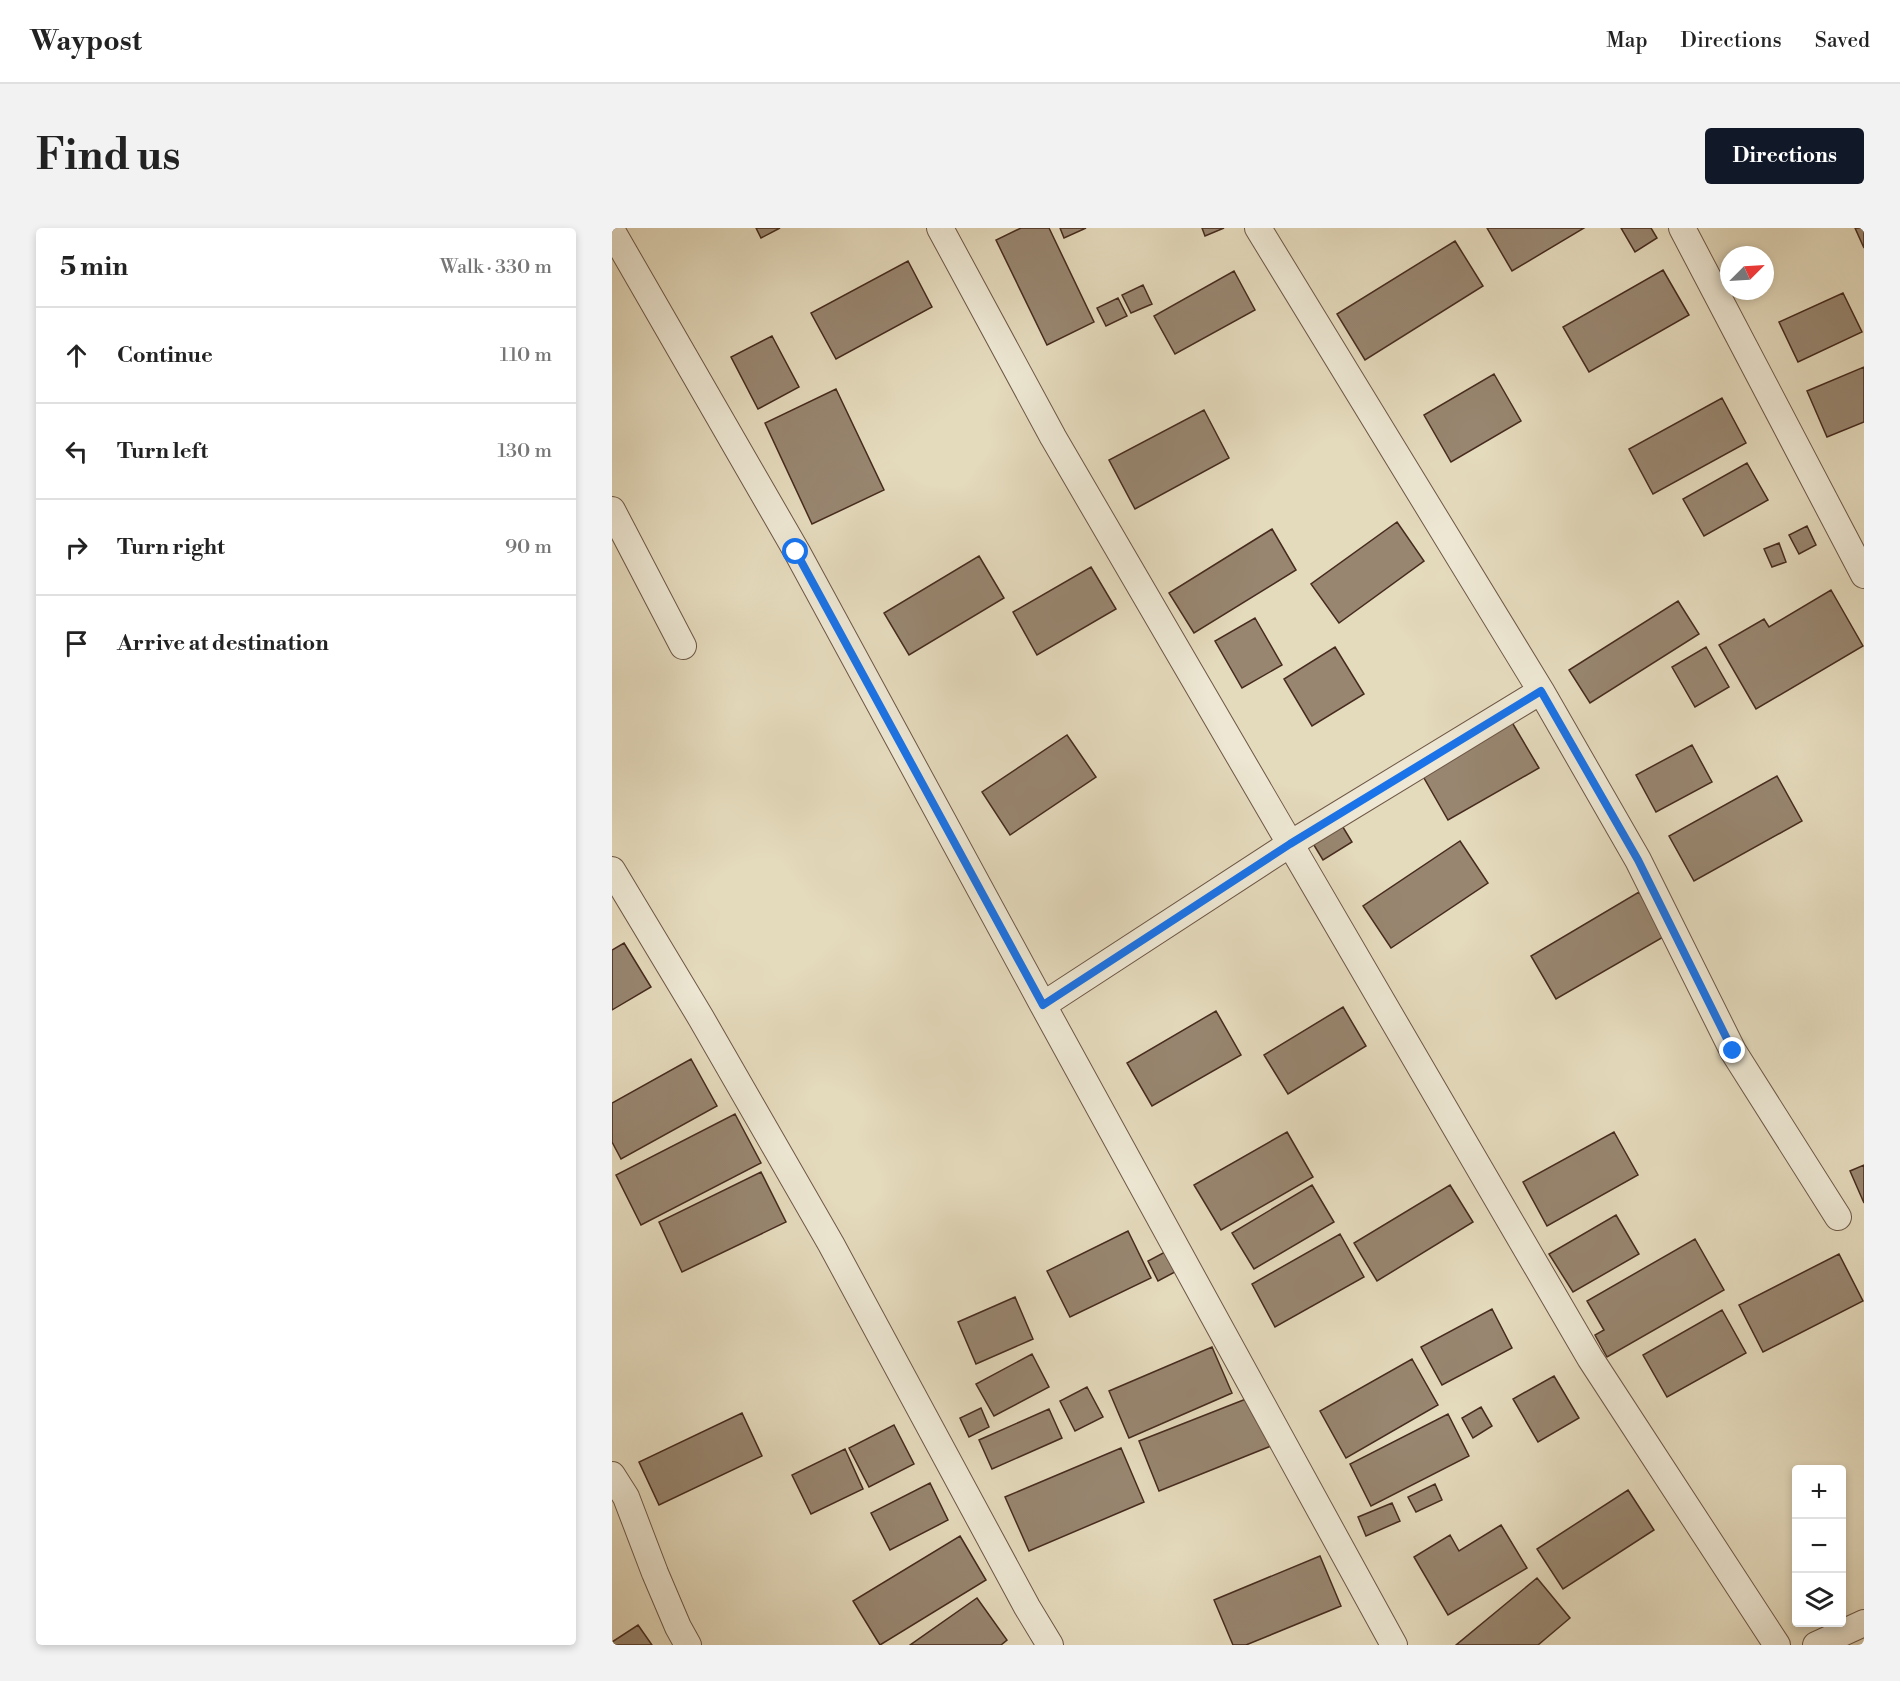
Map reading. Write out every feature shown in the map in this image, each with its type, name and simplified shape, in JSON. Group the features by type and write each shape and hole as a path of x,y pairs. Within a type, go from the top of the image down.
{"street":[{"path":"940,228 1053,437 1590,1358 1778,1645"},
{"path":"1257,228 1541,691 1638,860 1733,1051 1838,1217"},
{"path":"1682,228 1864,575"},
{"path":"612,231 802,562 1394,1645"},
{"path":"612,510 683,646"},
{"path":"1043,1005 1290,844 1541,691"},
{"path":"612,870 701,1018 831,1244 1050,1645"},
{"path":"612,1475 626,1497 678,1627 688,1645"},
{"path":"1816,1645 1864,1623"}],"building":[{"path":"756,228 780,228 761,238"},
{"path":"1021,228 1049,228 1094,322 1047,345 996,240"},
{"path":"1060,228 1086,228 1064,238"},
{"path":"1202,228 1224,228 1205,236"},
{"path":"1487,228 1584,228 1512,271"},
{"path":"1621,228 1651,228 1657,238 1635,252"},
{"path":"1855,228 1864,228 1864,248"},
{"path":"1455,241 1483,286 1365,360 1337,314"},
{"path":"908,261 932,307 836,359 811,313"},
{"path":"1663,270 1689,315 1589,372 1563,327"},
{"path":"1234,271 1255,310 1175,354 1154,316"},
{"path":"1143,285 1152,304 1131,313 1122,295"},
{"path":"1843,293 1862,332 1798,362 1779,322"},
{"path":"1118,298 1127,316 1106,326 1097,308"},
{"path":"772,336 799,387 758,409 731,357"},
{"path":"1864,367 1864,422 1827,437 1807,391"},
{"path":"1494,374 1521,421 1451,462 1424,415"},
{"path":"836,389 884,490 812,524 765,423"},
{"path":"1722,398 1746,443 1653,494 1629,449"},
{"path":"1204,410 1229,458 1135,509 1109,460"},
{"path":"1747,463 1768,500 1704,536 1683,499"},
{"path":"1397,522 1424,561 1339,623 1311,584"},
{"path":"1807,526 1816,545 1799,554 1789,535"},
{"path":"1272,529 1296,570 1194,633 1169,593"},
{"path":"1779,543 1786,562 1772,567 1764,549"},
{"path":"979,556 1004,598 909,655 884,613"},
{"path":"1091,567 1116,609 1037,655 1013,612"},
{"path":"1831,590 1863,646 1756,709 1719,645 1764,619 1769,627"},
{"path":"1678,601 1699,634 1590,703 1569,670"},
{"path":"1255,618 1282,665 1242,688 1215,641"},
{"path":"1335,647 1364,694 1312,726 1284,679"},
{"path":"1706,647 1729,687 1695,707 1672,667"},
{"path":"1510,719 1539,768 1448,820 1420,771"},
{"path":"1067,735 1096,777 1010,835 982,792"},
{"path":"1692,745 1712,782 1656,812 1636,775"},
{"path":"1777,776 1802,821 1694,881 1669,836"},
{"path":"1338,819 1352,842 1323,860 1309,837"},
{"path":"1460,841 1488,883 1391,948 1363,906"},
{"path":"1639,892 1665,936 1556,999 1531,956"},
{"path":"624,943 651,987 612,1010 612,950"},
{"path":"1343,1007 1366,1046 1288,1094 1264,1055"},
{"path":"1216,1011 1241,1055 1152,1106 1127,1063"},
{"path":"691,1059 717,1106 621,1159 612,1142 612,1103"},
{"path":"735,1114 761,1163 641,1225 616,1175"},
{"path":"1287,1132 1313,1177 1221,1230 1194,1185"},
{"path":"1614,1132 1638,1175 1547,1226 1523,1182"},
{"path":"1864,1165 1864,1203 1850,1171"},
{"path":"761,1172 786,1222 682,1272 659,1222"},
{"path":"1312,1185 1334,1222 1254,1269 1232,1233"},
{"path":"1450,1185 1473,1222 1377,1281 1354,1243"},
{"path":"1616,1215 1639,1254 1573,1292 1549,1254"},
{"path":"1128,1231 1151,1278 1070,1317 1047,1271"},
{"path":"1340,1234 1364,1277 1275,1327 1252,1284"},
{"path":"1695,1239 1724,1290 1607,1357 1595,1335 1604,1330 1587,1301"},
{"path":"1165,1252 1175,1272 1158,1281 1148,1261"},
{"path":"1839,1254 1863,1301 1763,1352 1739,1305"},
{"path":"1015,1297 1033,1339 976,1364 958,1322"},
{"path":"1492,1309 1512,1348 1442,1385 1421,1347"},
{"path":"1722,1310 1746,1353 1667,1397 1643,1355"},
{"path":"1212,1347 1232,1393 1129,1438 1109,1391"},
{"path":"1032,1354 1049,1387 994,1416 976,1384"},
{"path":"1412,1359 1438,1405 1346,1458 1320,1411"},
{"path":"1554,1376 1579,1418 1538,1442 1513,1399"},
{"path":"1087,1387 1103,1417 1075,1431 1060,1401"},
{"path":"1251,1397 1271,1446 1159,1491 1139,1441"},
{"path":"1481,1407 1492,1426 1473,1438 1462,1418"},
{"path":"981,1408 989,1427 969,1437 960,1418"},
{"path":"1049,1409 1062,1438 992,1469 979,1440"},
{"path":"742,1413 762,1456 659,1505 639,1462"},
{"path":"1448,1414 1469,1456 1371,1506 1350,1464"},
{"path":"894,1425 914,1464 869,1487 849,1448"},
{"path":"1121,1448 1144,1502 1029,1551 1005,1497"},
{"path":"845,1449 863,1489 811,1514 792,1475"},
{"path":"930,1483 948,1520 890,1550 871,1513"},
{"path":"1435,1484 1442,1500 1416,1512 1408,1497"},
{"path":"1628,1490 1654,1530 1563,1589 1537,1549"},
{"path":"1392,1503 1400,1521 1366,1536 1358,1517"},
{"path":"1501,1525 1527,1568 1448,1615 1414,1557 1450,1535 1459,1551"},
{"path":"960,1536 986,1580 880,1645 853,1601"},
{"path":"1320,1556 1341,1606 1246,1645 1233,1645 1214,1600"},
{"path":"1537,1578 1570,1618 1538,1645 1456,1645"},
{"path":"977,1598 1007,1640 1001,1645 910,1645"},
{"path":"638,1625 652,1645 612,1645 612,1642"}],"route":[{"path":"796,552 1043,1005 1290,844 1541,691 1638,860 1733,1051"}]}
